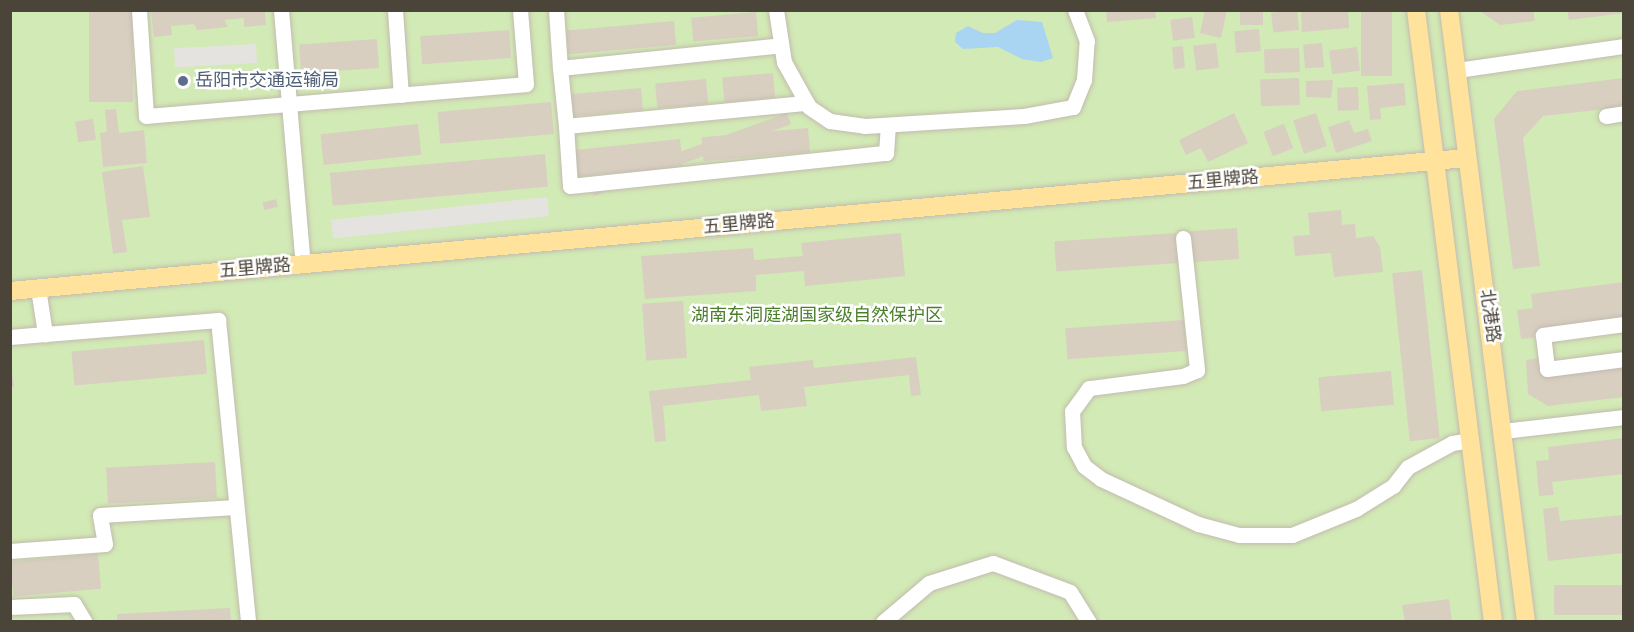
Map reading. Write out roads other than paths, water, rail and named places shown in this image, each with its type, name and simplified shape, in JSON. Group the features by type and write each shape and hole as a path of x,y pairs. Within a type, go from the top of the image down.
{"main road":[{"name":"北港路","path":"1416,10 1493,621"},
{"name":"北港路","path":"1449,10 1526,621"},
{"name":"五里牌路","path":"10,291 1467,152"},
{"name":"五里牌路","path":"10,279 1435,156"}],"street":[{"path":"139,10 146,116 526,84 520,10"},
{"path":"281,10 287,104 302,253"},
{"path":"395,10 401,95"},
{"path":"556,10 570,186 886,153 888,125"},
{"path":"776,10 784,62 807,103 830,121 888,125 1024,116 1073,107 1084,80 1087,41 1075,10"},
{"path":"560,68 781,45"},
{"path":"1457,70 1623,46"},
{"path":"566,126 807,103"},
{"path":"1606,116 1623,114"},
{"path":"1183,237 1197,370 1183,376 1089,388 1072,411 1074,447 1084,466 1101,479 1198,524 1239,535 1292,535 1356,509 1393,486 1408,466 1452,443 1472,440"},
{"path":"38,288 45,334"},
{"path":"10,337 218,320 248,621"},
{"path":"1623,324 1543,335 1547,369 1623,359"},
{"path":"1503,430 1623,417"},
{"path":"10,551 105,544 100,515 236,507"},
{"path":"883,621 929,583 993,562 1070,592 1089,621"},
{"path":"10,607 74,604 85,621"}],"water":[{"path":"1017,20 1042,22 1053,58 1041,62 1022,59 998,47 963,49 955,42 956,33 968,26 983,33 995,33"}],"place":[{"name":"岳阳市交通运输局","path":"183,81"}],"park label":[{"name":"湖南东洞庭湖国家级自然保护区","path":"817,316"}]}
